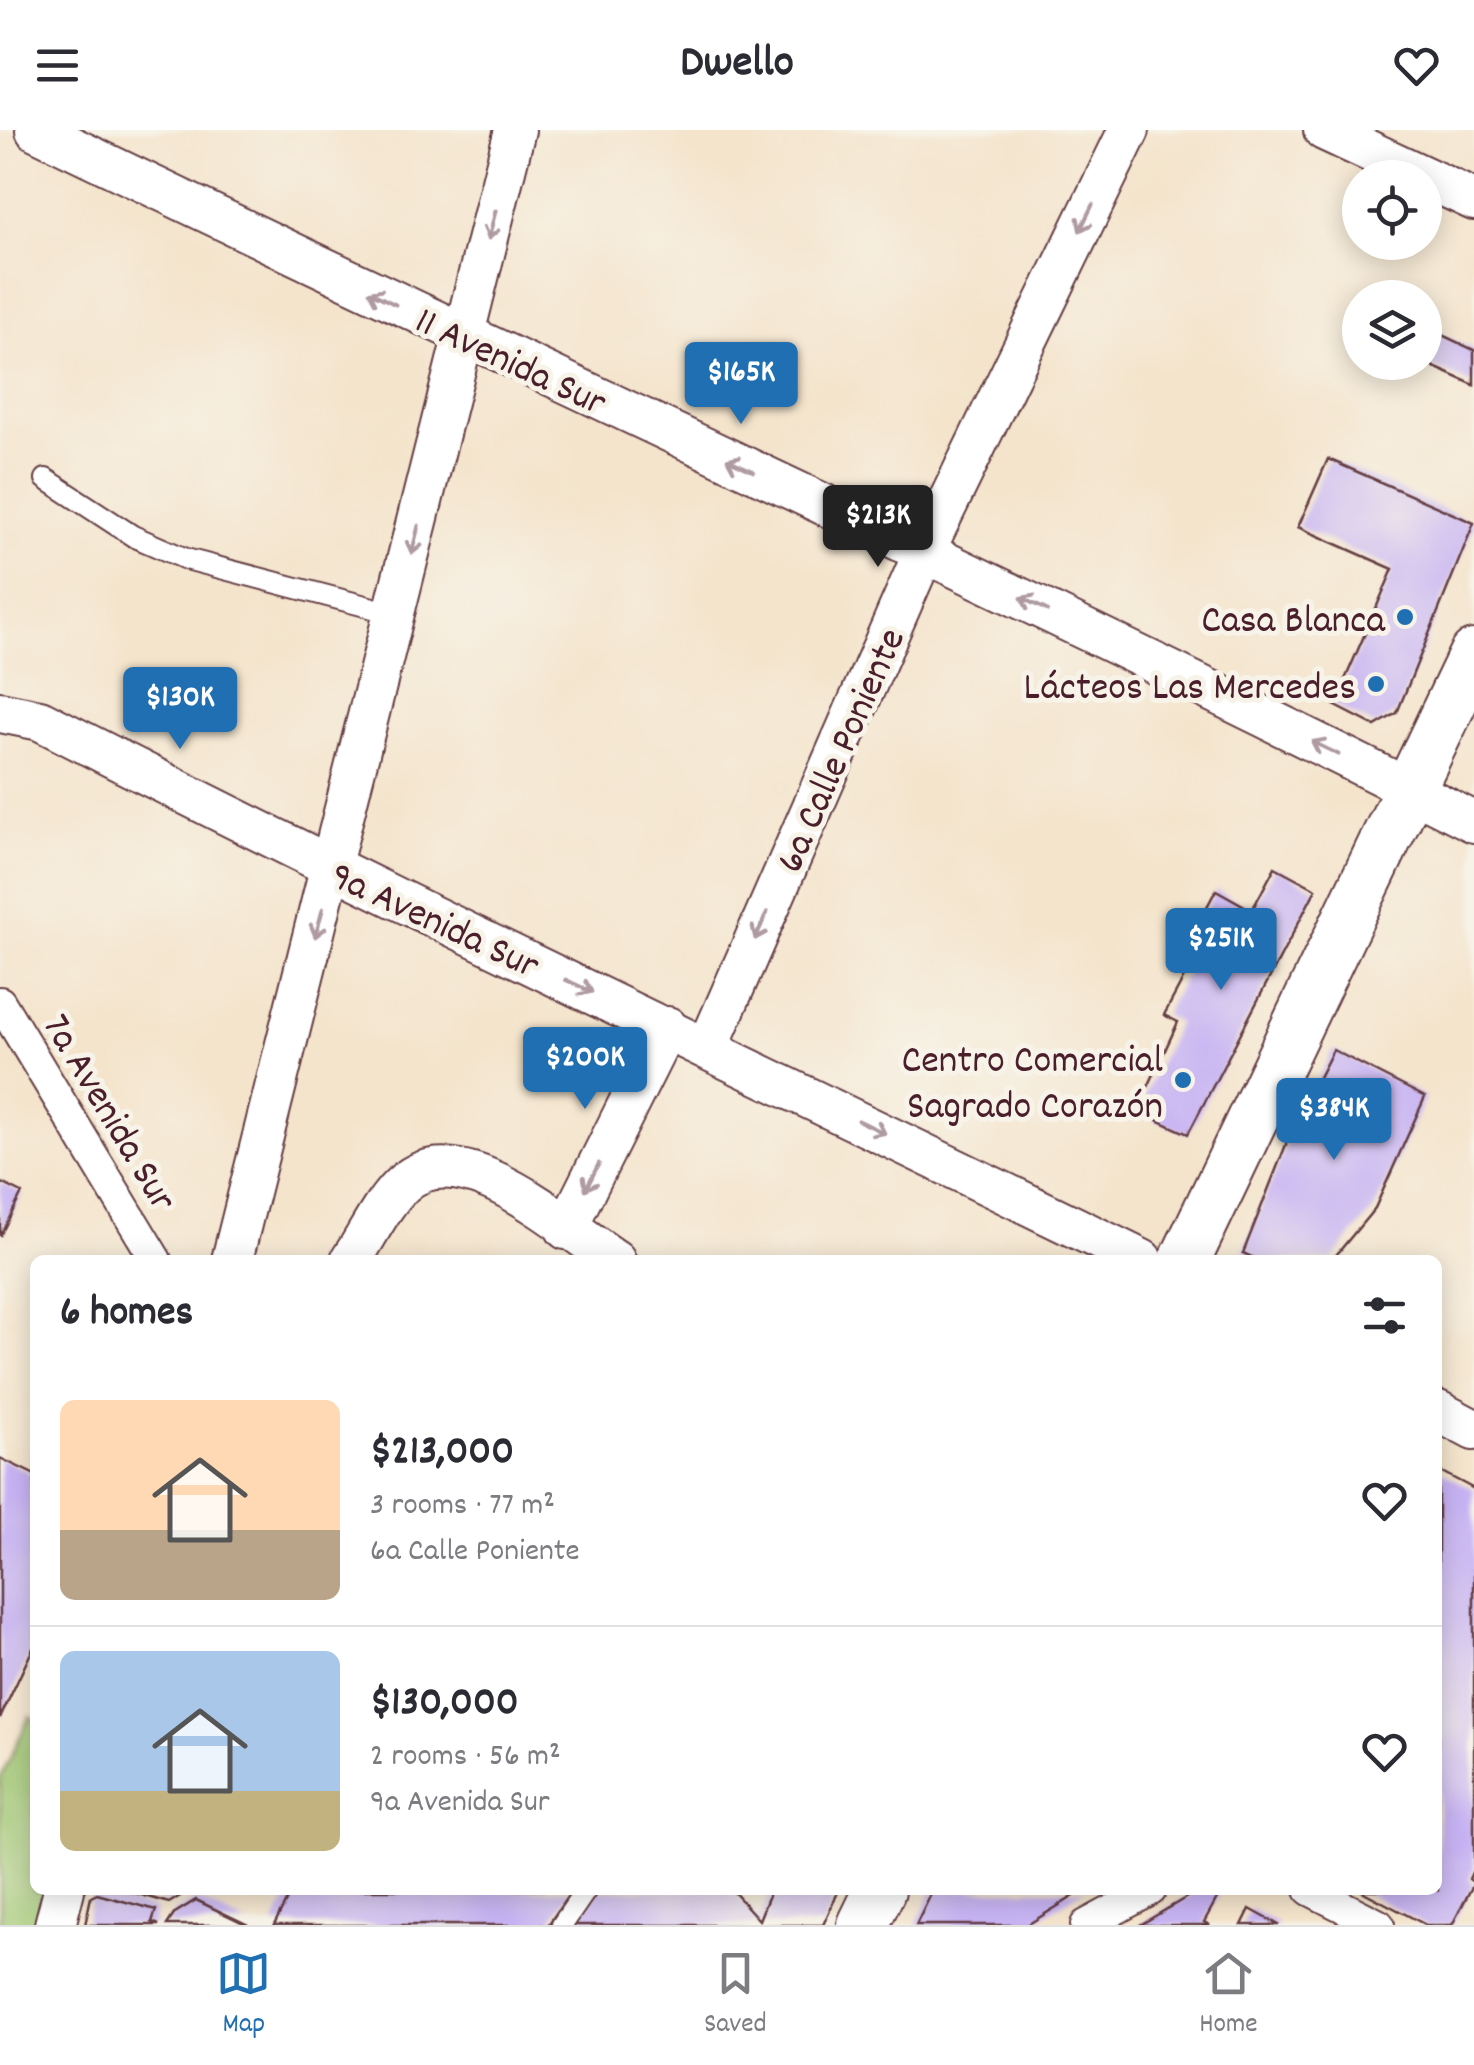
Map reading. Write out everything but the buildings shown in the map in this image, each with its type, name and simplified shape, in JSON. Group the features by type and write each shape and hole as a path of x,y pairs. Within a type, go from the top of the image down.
{"street":[{"name":"11 Avenida Sur","path":"36,130 465,338 925,550 1474,822"},
{"path":"233,1255 515,130"},
{"name":"6a Calle Poniente","path":"708,1047 925,550 1129,130"},
{"path":"1324,130 1474,200"},
{"path":"1187,1255 1413,791 1474,655"},
{"name":"9a Avenida Sur","path":"0,712 40,720 332,870 708,1047 1132,1255"},
{"name":"7a Avenida Sur","path":"0,1002 153,1255"},
{"path":"566,1228 666,1027"},
{"path":"354,1255 404,1182 442,1166 483,1173 607,1255"},
{"path":"1442,1413 1474,1430"},
{"path":"54,1925 63,1895"},
{"path":"863,1925 878,1895"},
{"path":"1086,1925 1142,1895"},
{"path":"1320,1895 1379,1925"}],"lane":[{"path":"46,479 133,536 186,559 396,614"},
{"path":"562,1925 583,1895"}],"green space":[{"path":"30,1716 30,1895 44,1895 35,1925 0,1925 0,1780"}],"place":[{"name":"Casa Blanca","path":"1405,617"},
{"name":"Lácteos Las Mercedes","path":"1376,684"},
{"name":"Centro Comercial Sagrado Corazón","path":"1183,1080"}]}
